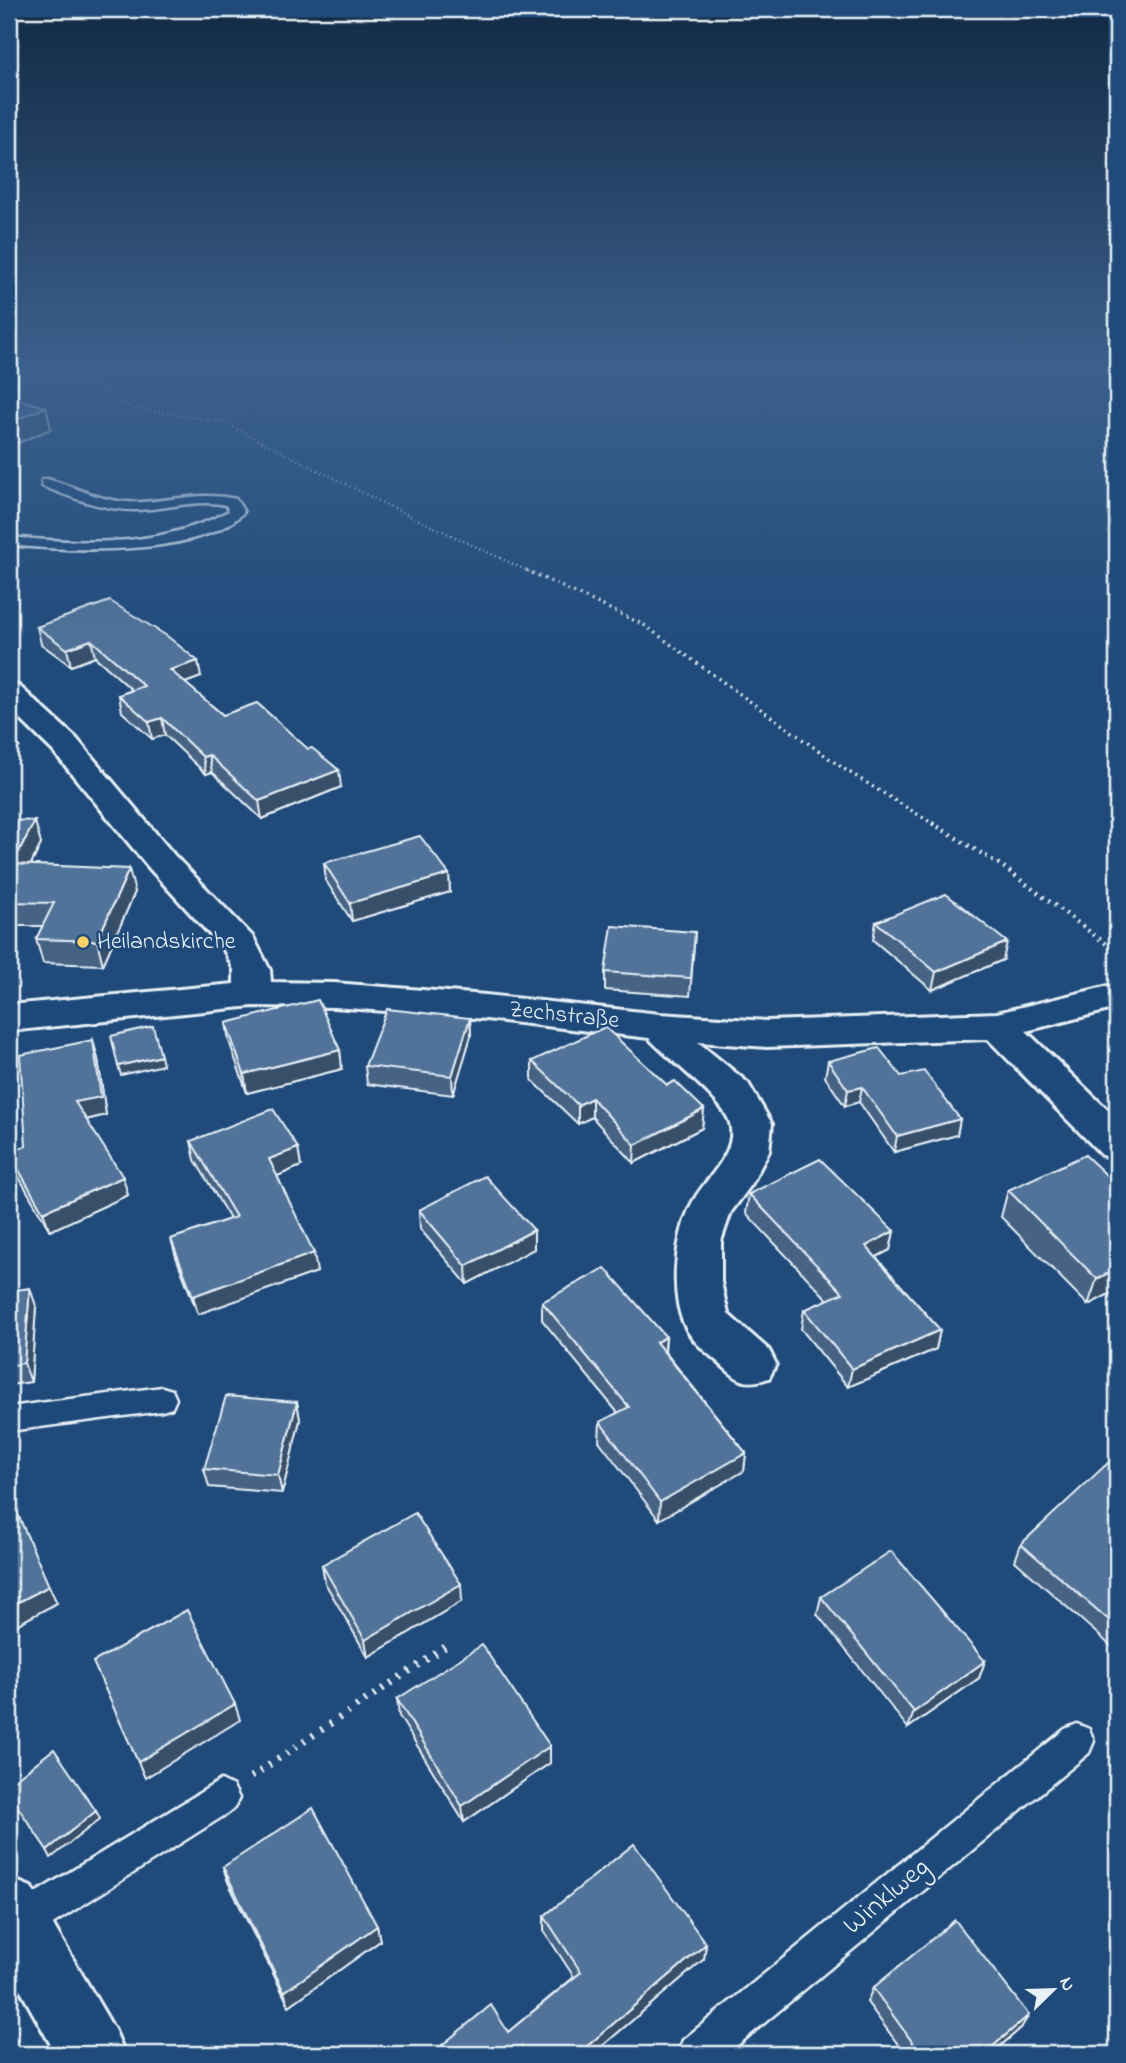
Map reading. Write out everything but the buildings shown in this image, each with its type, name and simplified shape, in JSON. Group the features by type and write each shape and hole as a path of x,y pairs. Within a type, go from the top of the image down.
{"street":[{"path":"9,692 65,745 162,862 240,945 252,971 253,994"},
{"name":"Zechstraße","path":"9,1017 253,994 362,997 486,1007 660,1027 767,1034 885,1032 997,1026 1117,996"},
{"path":"997,1026 1117,1144"},
{"path":"660,1027 683,1051 734,1093 751,1124 748,1151 736,1174 711,1207 699,1241 698,1282 707,1323 752,1364"},
{"path":"14,1917 92,2054"}],"lane":[{"path":"9,541 73,547 164,541 205,530 237,512 231,502 215,498 129,506 89,500 47,483"},
{"path":"9,1419 162,1399"},
{"name":"Winklweg","path":"697,2054 1077,1741"},
{"path":"14,1917 221,1798"}],"path":[{"path":"314,467 495,557 644,625 844,769 1002,866 1117,952"},
{"path":"221,1798 448,1645"}],"place":[{"name":"Heilandskirche","path":"83,942"}]}
